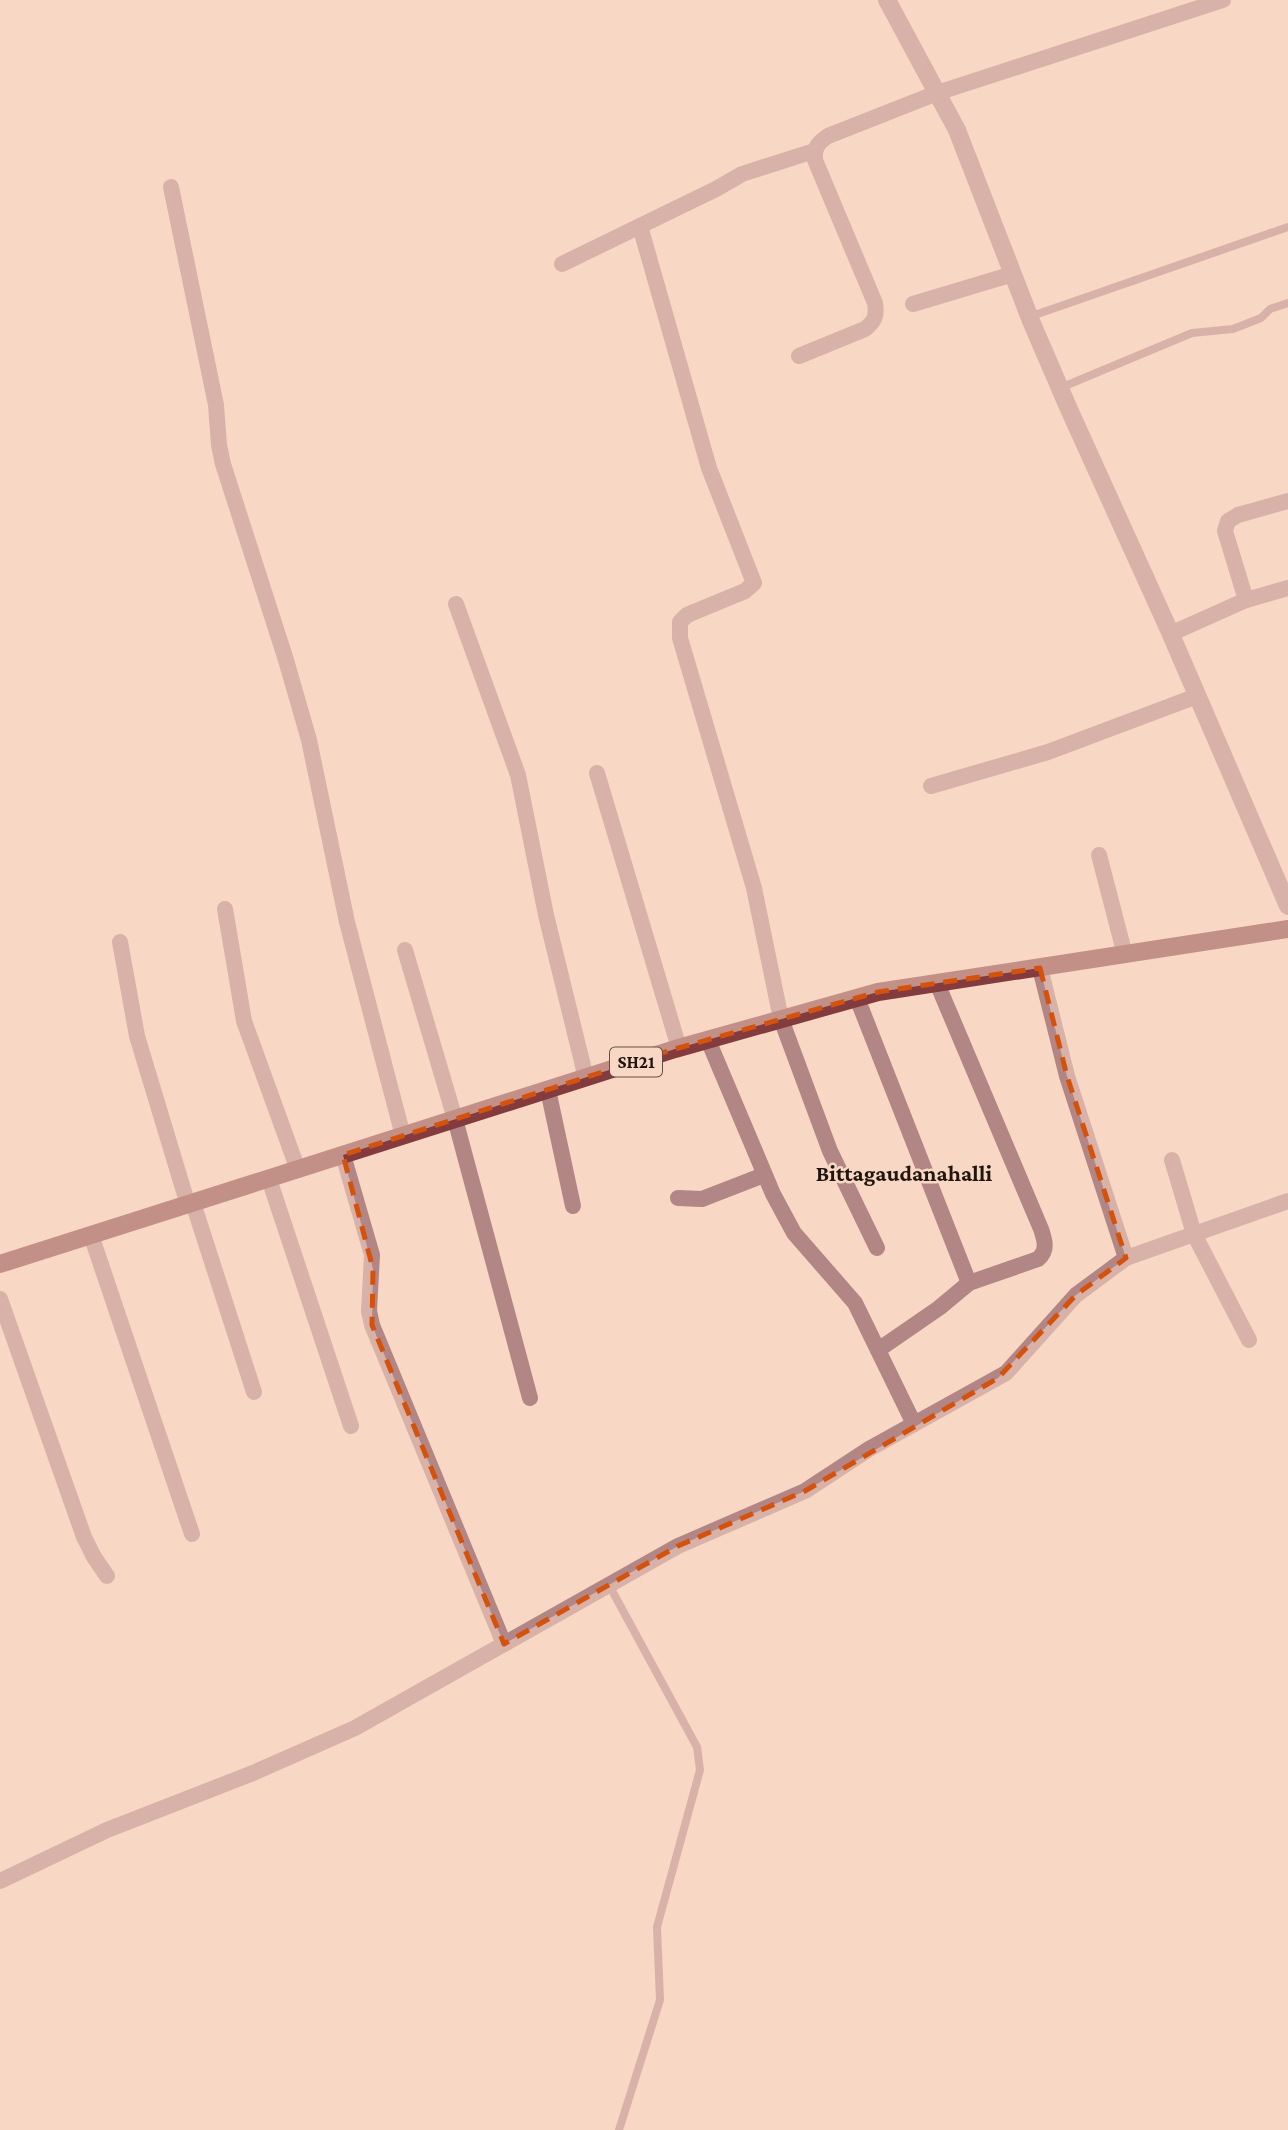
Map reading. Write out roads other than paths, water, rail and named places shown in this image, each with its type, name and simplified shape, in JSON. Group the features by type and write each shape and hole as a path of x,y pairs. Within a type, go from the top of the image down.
{"main road":[{"name":"SH21","path":"0,1264 679,1048 878,992 1288,929"}],"street":[{"path":"887,0 957,130 1060,388 1288,906"},
{"path":"799,356 865,329 873,323 877,314 875,303 815,160 814,151 818,143 828,136 937,93 1223,0"},
{"path":"562,264 742,174 814,151"},
{"path":"171,187 216,405 221,455 309,740 347,922 403,1136"},
{"path":"640,226 709,468 754,583 745,592 687,615 680,622 679,628 754,888 781,1019 830,1151 877,1248"},
{"path":"913,304 1013,274"},
{"path":"1246,600 1225,531 1227,521 1238,515 1288,501"},
{"path":"1170,634 1246,600 1288,588"},
{"path":"456,604 518,775 546,915 586,1078"},
{"path":"932,786 1048,752 1197,696"},
{"path":"597,773 679,1048"},
{"path":"1099,855 1125,955"},
{"path":"225,909 244,1021 298,1170"},
{"path":"120,942 137,1035 254,1392"},
{"path":"405,950 455,1119 530,1398"},
{"path":"1040,968 1067,1076 1126,1258"},
{"path":"878,1350 939,1308 969,1283 1038,1259 1044,1254 1045,1244 1041,1229 937,983"},
{"path":"857,998 969,1283"},
{"path":"708,1040 764,1175 794,1233 849,1294 914,1424"},
{"path":"548,1090 573,1206"},
{"path":"343,1155 373,1255 369,1311 372,1325 504,1644"},
{"path":"1172,1160 1194,1234 1249,1339"},
{"path":"678,1198 702,1199 764,1175"},
{"path":"269,1178 351,1426"},
{"path":"0,1881 107,1830 253,1773 355,1728 686,1542 805,1491 864,1452 1006,1373 1076,1295 1126,1258 1288,1201"},
{"path":"91,1235 192,1534"},
{"path":"0,1299 84,1537 93,1557 107,1576"}],"lane":[{"path":"1030,317 1288,227"},
{"path":"1060,388 1192,333 1233,329 1261,318 1270,309 1288,303"},
{"path":"609,1585 697,1747 700,1770 657,1927 660,2000 619,2130"}],"district":[{"name":"Bittagaudanahalli","path":"904,1173"}]}
